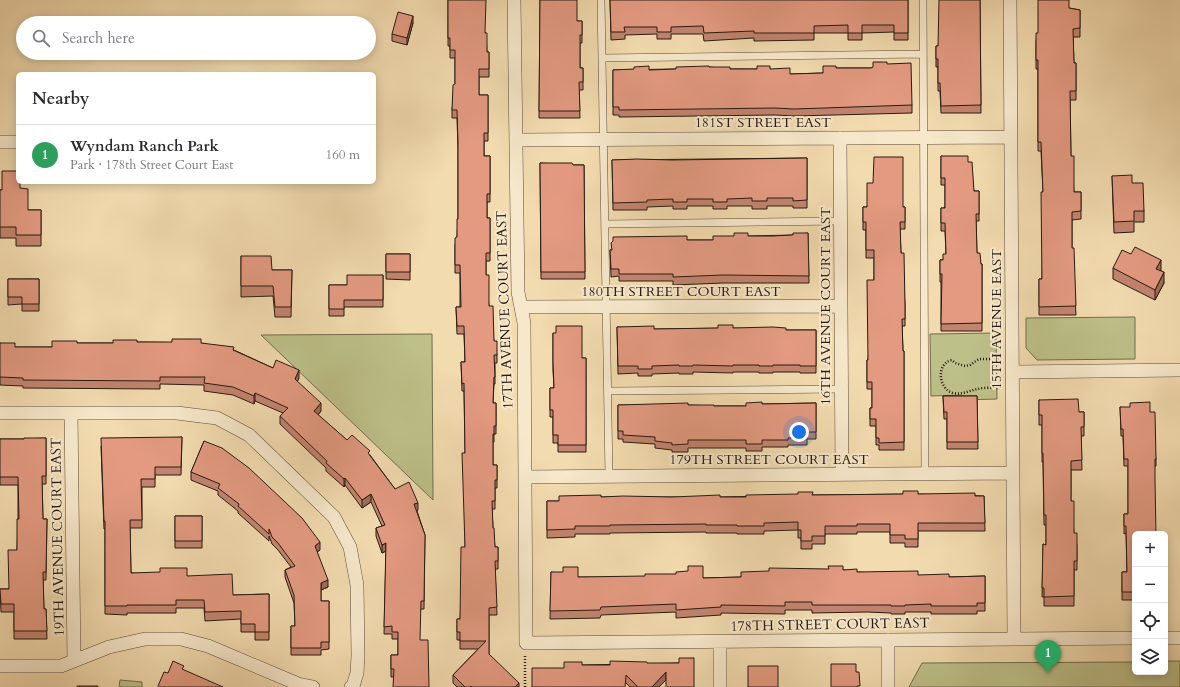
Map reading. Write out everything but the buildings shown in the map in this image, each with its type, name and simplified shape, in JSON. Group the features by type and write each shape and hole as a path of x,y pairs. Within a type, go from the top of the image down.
{"street":[{"name":"17TH AVENUE COURT EAST","path":"514,0 518,292 524,323 526,643"},
{"name":"15TH AVENUE EAST","path":"1010,0 1014,639"},
{"name":"181ST STREET EAST","path":"516,140 1011,137"},
{"name":"16TH AVENUE COURT EAST","path":"840,138 842,474"},
{"path":"0,142 16,142"},
{"name":"180TH STREET COURT EAST","path":"521,307 842,306"},
{"path":"1013,372 1180,370"},
{"path":"0,413 177,413 217,418 249,435 334,516 350,546 357,585 358,656 357,672 353,686 351,687"},
{"name":"19TH AVENUE COURT EAST","path":"71,413 74,661"},
{"name":"179TH STREET COURT EAST","path":"524,477 1013,473"},
{"name":"178TH STREET COURT EAST","path":"526,643 1132,638"},
{"path":"1168,638 1180,638"},
{"path":"0,666 61,666 109,647 145,639 182,640 208,646 298,684 313,687"},
{"path":"888,640 888,687"},
{"path":"720,642 720,687"}],"lane":[{"path":"601,0 609,476"},
{"path":"923,0 925,473"},
{"path":"602,58 923,54"},
{"path":"605,224 841,221"},
{"path":"608,392 842,389"}],"path":[{"path":"1001,358 980,359 970,365 965,366 955,363 952,360 948,361 945,363 941,377 942,384 947,390 953,392 966,393 978,389 1001,388"},
{"path":"525,687 526,643"}],"green space":[{"path":"1135,317 1135,359 1037,360 1026,348 1026,318"},
{"path":"996,333 997,399 963,400 962,395 931,396 930,334"},
{"path":"432,334 433,500 261,335"},
{"path":"1168,661 1180,661 1180,687 909,687 922,663 1132,662 1132,675 1168,675"},
{"path":"120,680 142,682 142,687 119,687"}],"place":[{"name":"Wyndam Ranch Park","path":"1048,673"}]}
